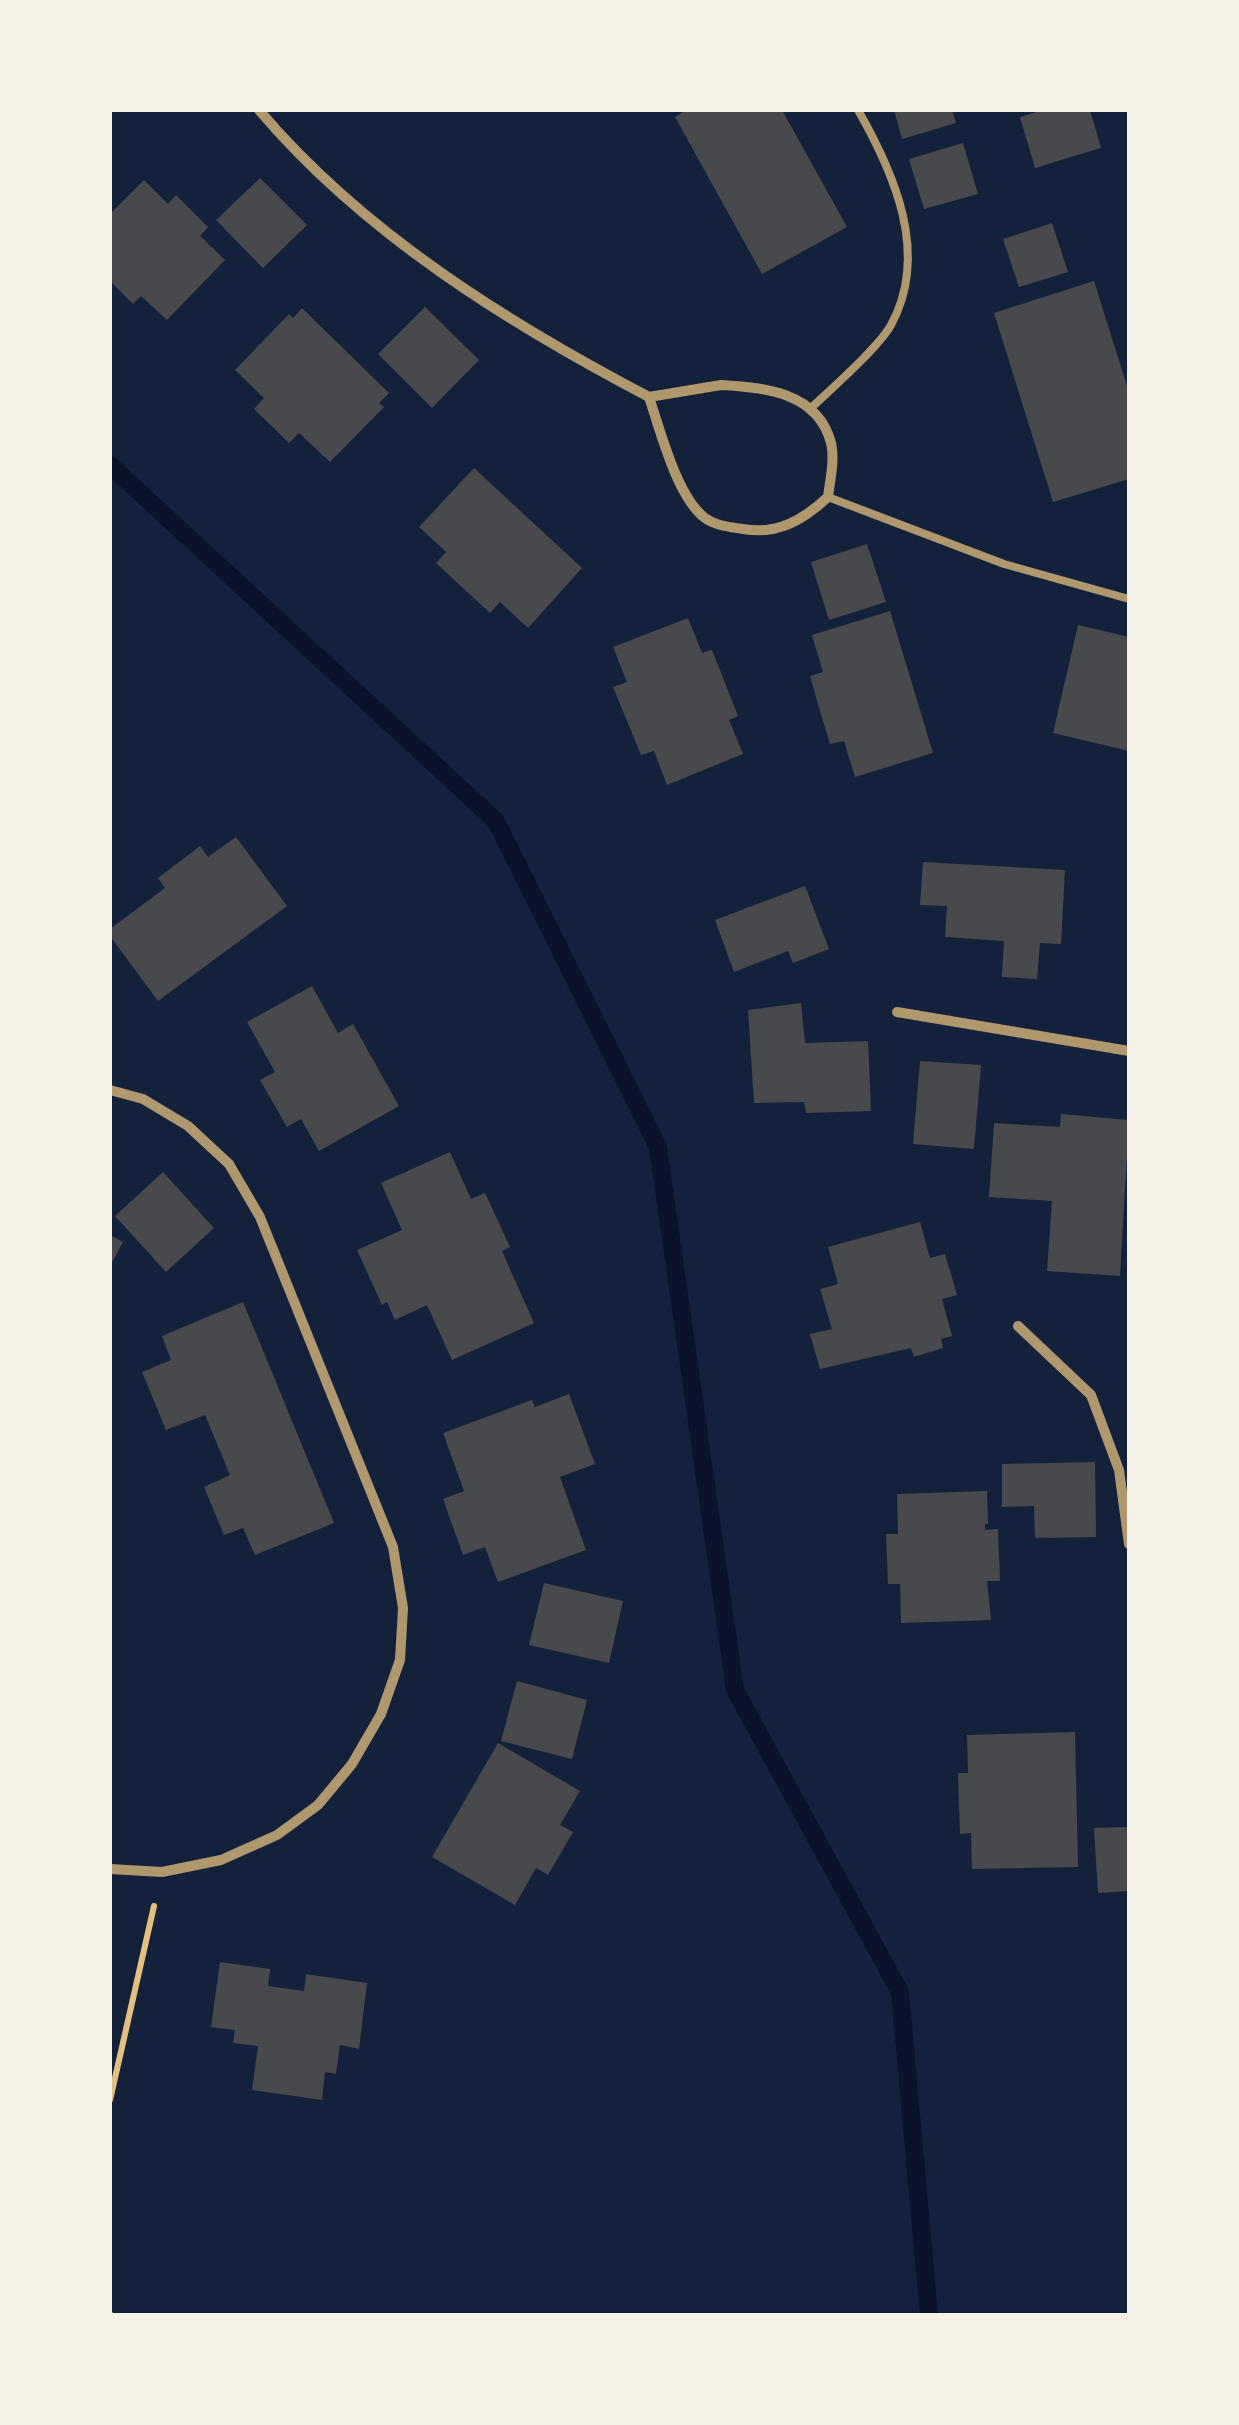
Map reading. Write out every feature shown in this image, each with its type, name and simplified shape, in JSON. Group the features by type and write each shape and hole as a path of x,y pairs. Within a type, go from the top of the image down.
{"street":[{"path":"259,110 318,173 404,244 576,359 649,397 721,385 766,387 788,394 810,409 830,440 828,497 809,514 773,530 752,531 706,519 692,504 674,466 649,397"},
{"path":"898,1012 1129,1051"},
{"path":"110,1090 143,1099 188,1126 228,1164 260,1217 393,1547 403,1608 400,1660 381,1714 352,1764 318,1804 277,1835 221,1860 162,1872 110,1869"},
{"path":"1018,1326 1092,1395 1120,1470 1129,1544"}],"lane":[{"path":"810,409 890,328 905,280 906,224 898,194 858,110"},
{"path":"828,497 1004,564 1129,599"}],"path":[{"path":"110,2100 162,1872"}],"building":[{"path":"687,110 782,110 847,227 762,274 675,117"},
{"path":"894,110 952,110 956,123 902,139"},
{"path":"1043,110 1090,110 1101,148 1035,168 1020,117"},
{"path":"963,143 978,194 924,209 909,159"},
{"path":"260,178 307,225 263,268 216,220"},
{"path":"144,180 168,204 176,195 208,227 200,236 225,260 167,320 141,296 133,304 110,281 110,214"},
{"path":"1052,223 1068,272 1019,287 1003,239"},
{"path":"1094,281 1129,392 1129,479 1053,502 994,313"},
{"path":"425,307 479,360 432,408 378,354"},
{"path":"302,308 389,393 379,403 384,407 330,462 299,433 289,443 254,409 264,398 235,370 289,314 293,318"},
{"path":"474,468 582,568 528,628 500,602 490,613 436,563 446,552 419,527"},
{"path":"867,544 886,602 829,620 811,562"},
{"path":"890,611 933,753 855,777 844,741 830,744 820,711 810,676 823,672 812,635"},
{"path":"688,618 702,653 712,650 738,716 729,720 743,754 667,785 654,751 641,755 613,687 627,682 613,647"},
{"path":"1078,625 1129,637 1129,751 1053,733"},
{"path":"236,837 287,906 158,1001 110,936 110,929 165,888 158,878 200,846 208,857"},
{"path":"923,862 1065,870 1061,944 1040,943 1037,979 1002,977 1004,941 945,937 947,906 920,905"},
{"path":"805,886 829,949 793,963 788,951 734,972 715,920"},
{"path":"312,986 338,1033 353,1024 399,1106 319,1151 301,1119 287,1127 260,1080 275,1072 247,1022"},
{"path":"801,1003 805,1043 868,1041 871,1111 806,1113 804,1102 754,1103 748,1010"},
{"path":"920,1061 981,1065 974,1149 913,1144"},
{"path":"1061,1114 1129,1120 1120,1276 1047,1271 1052,1201 989,1197 994,1123 1060,1127"},
{"path":"450,1152 471,1199 485,1193 510,1247 502,1251 534,1323 452,1360 427,1305 395,1320 387,1302 382,1305 357,1250 402,1230 381,1183"},
{"path":"163,1172 214,1228 166,1272 115,1216"},
{"path":"920,1222 930,1258 945,1254 957,1295 942,1299 952,1336 941,1339 943,1348 914,1357 911,1348 820,1369 810,1334 832,1329 820,1289 838,1284 828,1247"},
{"path":"110,1235 123,1242 110,1266"},
{"path":"243,1302 334,1523 255,1555 243,1528 224,1535 204,1487 230,1475 205,1415 166,1430 142,1372 171,1360 162,1336"},
{"path":"569,1394 595,1464 560,1477 586,1550 498,1582 485,1547 463,1555 443,1499 464,1491 443,1433 532,1400 535,1407"},
{"path":"1095,1462 1096,1537 1035,1538 1034,1506 1002,1507 1002,1464"},
{"path":"987,1491 985,1530 998,1529 1000,1581 987,1581 991,1620 901,1623 900,1584 888,1584 886,1534 898,1534 897,1494"},
{"path":"544,1583 623,1601 609,1663 529,1645"},
{"path":"517,1681 587,1700 572,1759 501,1741"},
{"path":"1075,1732 1078,1867 972,1869 971,1833 960,1834 958,1773 968,1773 967,1735"},
{"path":"498,1743 580,1791 560,1825 573,1832 548,1875 536,1868 515,1905 432,1857"},
{"path":"1129,1827 1129,1891 1098,1893 1094,1828"},
{"path":"220,1962 270,1969 268,1986 304,1991 306,1974 367,1983 359,2049 340,2045 336,2074 325,2072 322,2100 252,2090 258,2046 233,2043 235,2030 211,2027"}],"waterway":[{"path":"110,465 496,821 658,1147 735,1690 900,1992 929,2315"}]}
